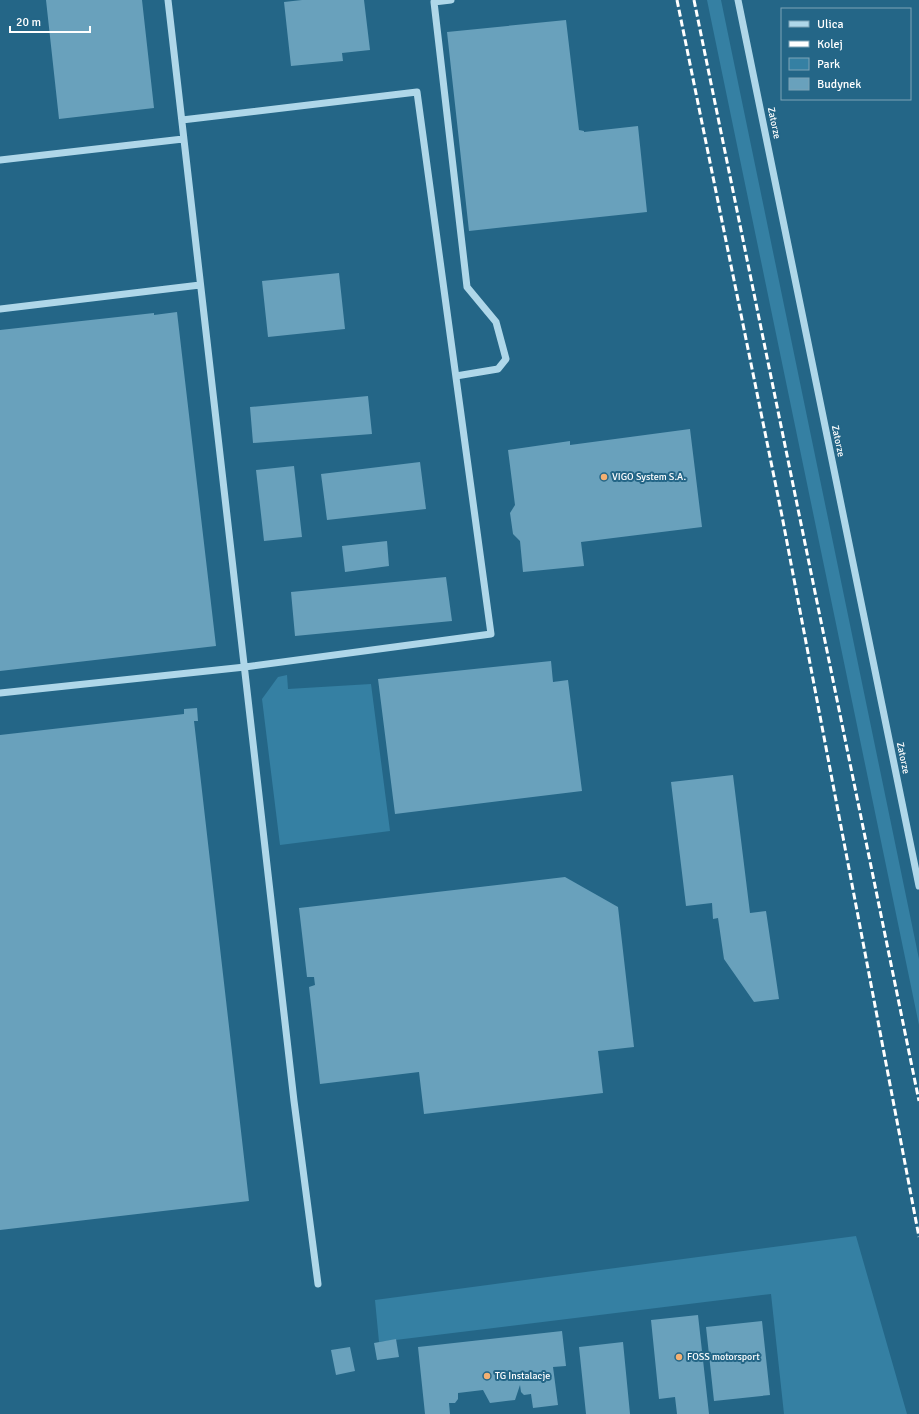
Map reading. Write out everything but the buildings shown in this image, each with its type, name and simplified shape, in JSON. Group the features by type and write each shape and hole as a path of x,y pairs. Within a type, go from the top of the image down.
{"street":[{"path":"168,0 294,1101 318,1284"},
{"path":"450,0 434,2 467,287 496,322 506,359 498,369 456,376"},
{"name":"Zatorze","path":"738,0 919,886"},
{"path":"0,693 245,666 491,634 417,92 182,120"},
{"path":"0,160 183,139"},
{"path":"0,308 200,285"}],"green space":[{"path":"707,0 721,0 919,959 919,1025"},
{"path":"287,675 288,689 371,684 390,831 280,845 262,699 278,677"},
{"path":"856,1236 907,1414 784,1414 771,1294 379,1342 375,1300"}],"railway":[{"path":"677,0 782,516 919,1237"},
{"path":"694,0 919,1101"}],"place":[{"name":"VIGO System S.A.","path":"604,477"},
{"name":"FOSS motorsport","path":"679,1357"},
{"name":"TG Instalacje","path":"487,1376"}]}
